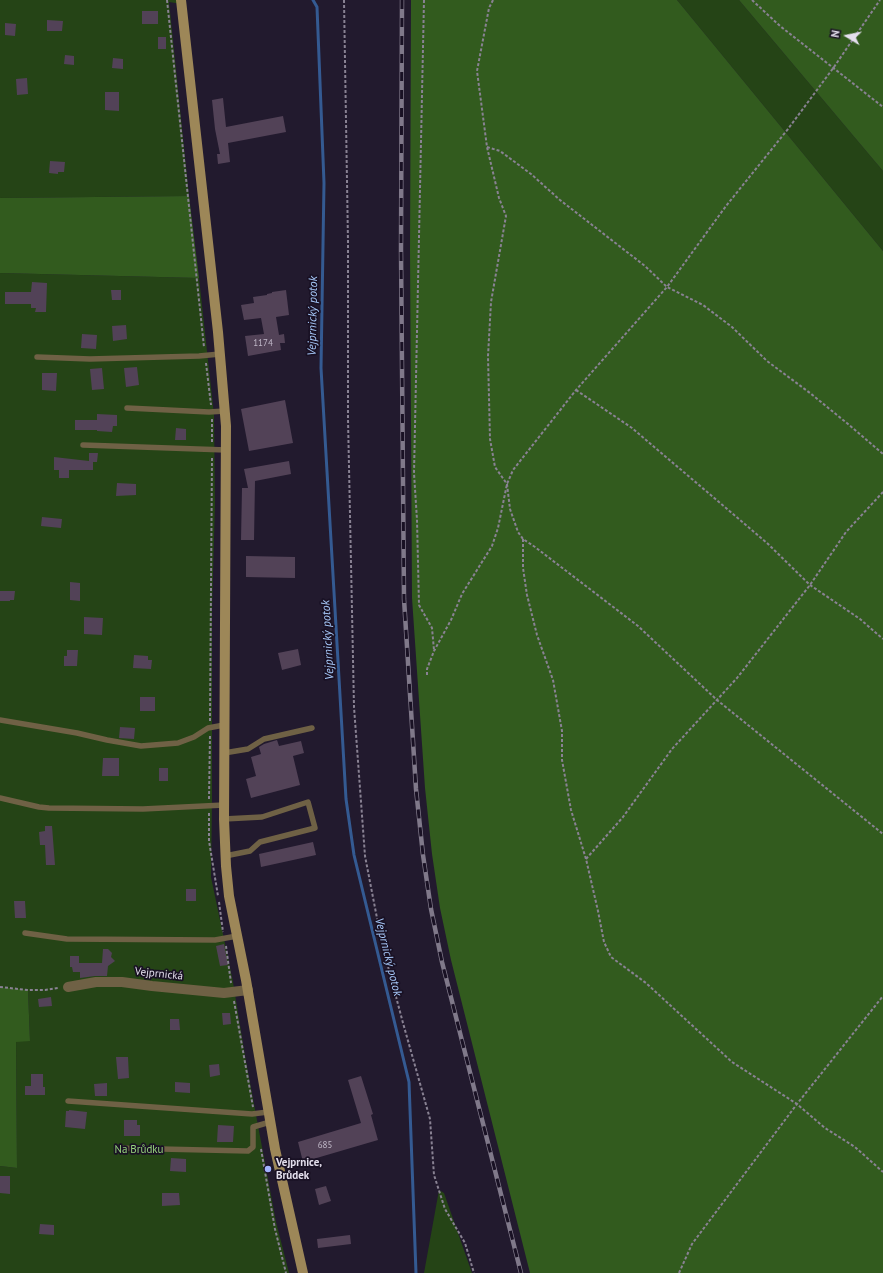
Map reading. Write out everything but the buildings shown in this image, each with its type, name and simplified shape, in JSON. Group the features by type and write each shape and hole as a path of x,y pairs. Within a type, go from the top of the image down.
{"main road":[{"path":"182,0 225,412 225,856 229,896 248,990 268,1112 303,1273"}],"street":[{"name":"Vejprnická","path":"68,987 96,982 122,982 224,993 248,990"}],"lane":[{"path":"37,357 90,359 220,354"},
{"path":"127,408 225,412"},
{"path":"83,445 226,450"},
{"path":"0,720 141,746 178,743 194,737 208,728 224,725"},
{"path":"224,753 248,749 264,739 312,728"},
{"path":"0,798 49,808 143,808 224,805"},
{"path":"224,819 262,817 308,802 315,828 260,842 250,851 225,856"},
{"path":"25,933 67,939 215,940 237,936"},
{"path":"68,1101 252,1114 268,1112"},
{"path":"117,1148 248,1151 253,1147 253,1127 270,1122"}],"path":[{"path":"344,0 348,250 348,419 354,683 365,856 382,944 430,1119 434,1175 445,1209 465,1243 474,1273"},
{"path":"424,0 414,473 417,520 419,605 432,628 434,652"},
{"path":"493,0 489,8 477,71 487,147 499,198 506,216 491,302 488,356 490,439 495,467 507,484 510,509 518,532 523,539 536,547 638,626 716,700 883,834"},
{"path":"752,0 780,26 883,107"},
{"path":"427,675 427,669 434,652 451,620 462,594 492,546 498,528 507,484 513,470 576,390 667,287 726,206 788,129 834,67 880,0"},
{"path":"487,147 500,151 531,174 560,200 645,266 667,287 703,305 732,327 767,361 848,424 883,454"},
{"path":"576,390 632,428 767,543 810,585 860,619 883,639"},
{"path":"586,859 623,817 672,749 737,678 810,585 846,532 883,492"},
{"path":"523,539 523,568 527,595 537,636 553,680 562,731 562,760 571,810 586,859 604,942 612,957 646,983 732,1062 796,1104 825,1128 855,1147 883,1172"},
{"path":"0,987 45,990 68,987"},
{"path":"679,1273 692,1244 796,1104 883,996"}],"green space":[{"path":"0,0 181,0 182,4 169,2 189,196 0,198"},
{"path":"411,0 677,0 883,251 883,1273 530,1273 451,960 440,908 432,854 425,788 412,598 410,250"},
{"path":"677,0 739,0 883,171 883,251"},
{"path":"739,0 883,0 883,171"},
{"path":"189,196 199,278 0,273 0,198"},
{"name":"Na Brůdku","path":"0,273 199,278 214,415 215,504 212,610 211,877 233,982 245,1056 276,1222 289,1273 0,1273 0,1166 17,1168 16,1041 30,1041 28,990 0,987"},
{"path":"0,987 28,990 30,1041 16,1042 17,1168 0,1166"},
{"path":"439,1190 444,1193 472,1273 424,1273"}],"waterway":[{"name":"Vejprnický potok","path":"313,0 317,7 324,183 321,368 346,799 354,855 409,1082 416,1273"}],"railway":[{"path":"402,0 401,250 404,599 416,789 423,855 431,909 442,962 521,1273"}],"place":[{"name":"Vejprnice, Brůdek","path":"268,1169"}]}
